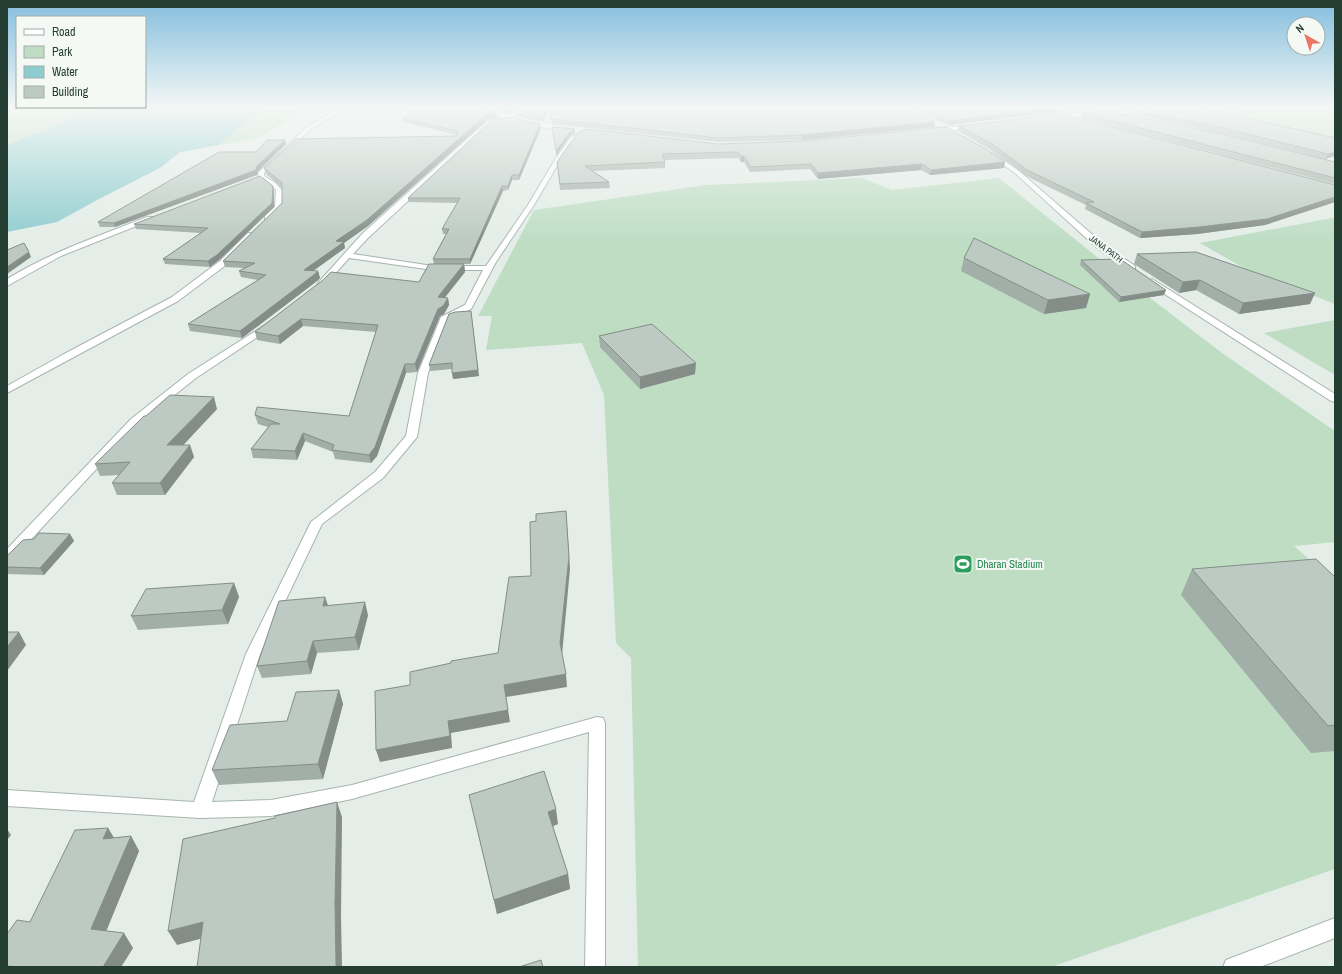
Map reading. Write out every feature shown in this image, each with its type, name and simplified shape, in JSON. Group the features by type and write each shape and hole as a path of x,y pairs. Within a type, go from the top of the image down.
{"street":[{"path":"7,390 176,299 223,263 278,208 280,197 279,190 272,182 258,178 261,173 284,151"},
{"path":"315,289 348,256 365,236 456,151"},
{"path":"200,810 253,654 317,522 379,475 411,437 423,372 445,317 468,307 489,268 531,205 563,151"},
{"name":"JANA PATH","path":"987,151 1017,172 1099,245 1140,274 1335,399"},
{"path":"7,283 25,270 73,248 157,217"},
{"path":"348,256 433,268 489,268"},
{"path":"7,558 135,421 192,376 256,335 279,317"},
{"path":"7,798 200,810 271,808 352,792 597,723 595,967"},
{"path":"1233,967 1334,929"}],"green space":[{"name":"Dharan Stadium","path":"862,178 892,190 999,178 1107,265 1222,353 1335,431 1335,542 1294,546 1335,582 1335,869 1051,967 638,967 631,658 616,643 604,395 582,343 486,350 492,316 478,316 534,210 706,185"},
{"path":"1332,218 1335,219 1335,304 1249,271 1200,243"},
{"path":"1335,320 1335,375 1264,333"}],"water":[{"path":"7,151 183,151 180,152 160,168 57,222 7,232"}],"building":[{"path":"273,151 257,166 256,170 114,223 98,222 219,152"},
{"path":"282,151 445,151 367,220 336,241 344,242 304,270 318,271 315,274 240,331 188,324 266,275 239,271 255,263 223,261 282,203 282,183 264,168"},
{"path":"458,151 529,151 519,175 512,175 508,186 502,186 470,259 433,259 449,229 442,229 460,198 408,198"},
{"path":"564,151 990,151 1005,162 931,170 922,164 818,173 811,164 751,167 744,156 741,156 738,152 662,154 665,162 585,166 609,182 560,184 557,162"},
{"path":"1002,151 1206,151 1335,185 1335,197 1267,219 1142,232 1086,203 1094,202 1027,170"},
{"path":"1232,151 1292,151 1335,162 1335,178"},
{"path":"1318,151 1335,151 1328,154"},
{"path":"260,176 273,186 272,203 217,255 208,261 163,259 208,228 134,224"},
{"path":"974,238 1090,294 1048,300 964,258"},
{"path":"24,243 29,252 7,267 7,250"},
{"path":"1196,252 1315,293 1243,303 1200,280 1183,282 1137,254"},
{"path":"1120,259 1166,290 1121,297 1081,260"},
{"path":"429,264 464,264 438,297 448,298 443,306 438,309 415,364 405,364 375,447 369,455 332,450 334,445 303,433 295,451 251,449 271,424 280,424 255,415 257,407 349,416 378,325 301,319 278,336 255,332 323,280 331,272 419,282"},
{"path":"471,311 478,370 452,373 452,363 429,365 449,314"},
{"path":"652,324 696,363 640,377 599,336"},
{"path":"170,395 214,397 167,445 190,445 160,483 112,483 130,462 95,464 144,416 146,416"},
{"path":"566,511 569,557 560,643 566,674 504,685 508,710 448,721 450,736 376,750 375,691 410,685 410,672 451,663 451,661 498,653 509,577 531,576 530,522 536,521 536,514"},
{"path":"39,533 70,534 40,568 7,567 7,555 23,540 34,539"},
{"path":"1316,559 1335,577 1335,725 1328,726 1192,569"},
{"path":"234,583 222,610 131,616 146,589"},
{"path":"325,597 323,606 365,602 355,637 313,641 307,661 257,666 279,601"},
{"path":"7,632 19,632 7,647"},
{"path":"339,690 318,764 212,770 230,725 287,721 296,692"},
{"path":"544,771 556,809 548,812 568,874 494,900 469,795"},
{"path":"337,802 335,903 336,967 197,967 203,922 168,931 183,839"},
{"path":"108,828 103,839 131,836 91,929 124,933 103,967 7,966 7,934 17,920 30,922 75,830"},
{"path":"541,960 543,967 519,967"}],"place":[{"name":"Dharan Stadium","path":"963,564"}]}
